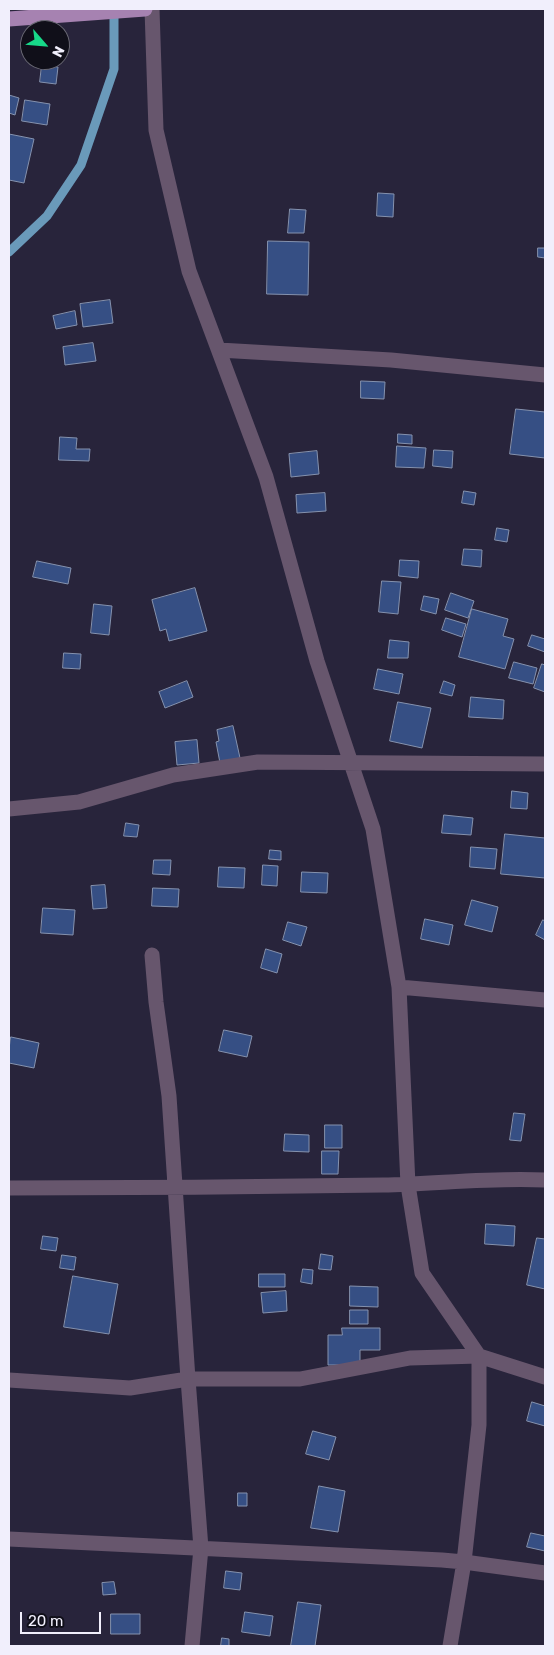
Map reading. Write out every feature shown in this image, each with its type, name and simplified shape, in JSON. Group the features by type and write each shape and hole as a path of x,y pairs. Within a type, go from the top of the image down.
{"main road":[{"path":"9,19 145,9"}],"street":[{"path":"152,9 156,130 190,271 266,477 317,661 373,829 399,987 408,1185 422,1273 479,1356 479,1425 464,1562 450,1646"},
{"path":"219,350 391,360 545,375"},
{"path":"9,809 79,802 173,775 258,762 545,764"},
{"path":"152,955 156,1002 169,1096 188,1380 202,1548 192,1646"},
{"path":"399,987 545,1000"},
{"path":"9,1188 408,1185 518,1178 545,1180"},
{"path":"9,1380 130,1388 188,1380 300,1379 410,1358 479,1356 545,1377"},
{"path":"9,1539 464,1562 545,1573"}],"building":[{"path":"41,70 58,70 56,84 40,82"},
{"path":"9,95 19,98 15,115 9,113"},
{"path":"25,100 50,104 47,125 22,121"},
{"path":"9,134 34,139 24,183 9,180"},
{"path":"378,193 394,194 393,217 377,216"},
{"path":"290,209 306,210 304,233 288,233"},
{"path":"268,241 309,242 308,295 267,294"},
{"path":"538,248 545,248 545,258 538,257"},
{"path":"110,300 113,323 83,327 80,304"},
{"path":"75,311 77,325 56,329 53,316"},
{"path":"93,343 96,361 65,365 63,347"},
{"path":"361,381 385,382 384,399 361,398"},
{"path":"516,409 545,412 545,458 510,454"},
{"path":"398,434 412,435 412,444 398,443"},
{"path":"60,437 77,438 76,449 90,449 89,461 59,460"},
{"path":"397,446 426,448 424,468 396,467"},
{"path":"434,450 453,451 452,468 433,466"},
{"path":"317,451 319,474 291,477 289,454"},
{"path":"464,491 476,493 474,505 462,503"},
{"path":"325,493 326,511 297,513 296,495"},
{"path":"497,528 509,530 507,542 495,540"},
{"path":"464,549 482,550 481,567 462,565"},
{"path":"400,560 419,561 418,578 399,576"},
{"path":"37,561 71,568 68,584 33,577"},
{"path":"382,581 401,582 398,614 379,612"},
{"path":"195,588 207,631 169,641 166,629 160,631 152,600"},
{"path":"451,593 474,601 468,618 445,610"},
{"path":"424,596 439,599 436,614 421,610"},
{"path":"94,604 112,606 109,635 91,633"},
{"path":"472,609 508,619 503,636 514,639 505,669 459,657"},
{"path":"446,618 466,624 462,637 442,630"},
{"path":"532,635 545,639 545,652 528,646"},
{"path":"390,640 409,642 408,658 388,658"},
{"path":"64,653 81,654 80,669 63,668"},
{"path":"514,662 537,668 533,684 509,678"},
{"path":"542,664 545,665 545,692 534,688"},
{"path":"378,669 403,674 399,694 374,689"},
{"path":"187,681 193,697 165,708 159,692"},
{"path":"444,681 455,685 452,696 440,693"},
{"path":"471,697 504,700 503,719 469,717"},
{"path":"398,702 431,708 422,748 390,741"},
{"path":"233,726 240,758 220,763 216,742 219,741 217,730"},
{"path":"197,740 199,763 177,765 175,742"},
{"path":"512,791 528,793 527,809 511,808"},
{"path":"444,815 473,818 471,835 442,833"},
{"path":"126,823 139,825 137,837 124,836"},
{"path":"505,834 545,838 545,878 501,874"},
{"path":"471,847 497,849 495,869 470,867"},
{"path":"270,850 281,851 281,860 269,859"},
{"path":"154,860 171,860 170,875 153,874"},
{"path":"263,865 278,866 277,886 262,885"},
{"path":"219,867 245,868 244,888 218,887"},
{"path":"302,872 328,873 327,893 301,892"},
{"path":"105,885 107,908 93,909 91,886"},
{"path":"153,888 179,889 178,907 152,906"},
{"path":"472,900 498,907 492,932 465,925"},
{"path":"43,908 75,910 73,935 41,933"},
{"path":"425,919 453,925 449,945 421,939"},
{"path":"543,920 545,921 545,940 536,935"},
{"path":"288,922 307,927 301,946 283,940"},
{"path":"266,949 282,954 277,973 261,968"},
{"path":"224,1030 252,1036 247,1057 219,1051"},
{"path":"11,1037 39,1043 34,1068 9,1063"},
{"path":"514,1113 525,1114 521,1141 510,1140"},
{"path":"325,1125 342,1125 342,1148 325,1148"},
{"path":"285,1134 309,1135 309,1152 284,1151"},
{"path":"322,1151 339,1151 338,1174 322,1174"},
{"path":"486,1224 515,1226 514,1246 485,1244"},
{"path":"43,1236 58,1238 56,1251 41,1249"},
{"path":"537,1238 545,1239 545,1289 527,1285"},
{"path":"321,1254 333,1256 331,1270 319,1269"},
{"path":"62,1255 76,1257 74,1270 60,1268"},
{"path":"303,1269 313,1270 312,1284 301,1282"},
{"path":"259,1274 285,1274 285,1287 259,1287"},
{"path":"73,1276 118,1284 109,1334 64,1327"},
{"path":"350,1286 378,1287 378,1307 350,1306"},
{"path":"286,1291 287,1311 263,1313 261,1293"},
{"path":"350,1310 368,1310 368,1324 350,1324"},
{"path":"342,1328 380,1328 380,1350 360,1350 360,1365 328,1365 328,1335 342,1335"},
{"path":"532,1402 545,1406 545,1426 527,1421"},
{"path":"313,1431 336,1437 329,1460 306,1454"},
{"path":"319,1486 345,1491 338,1532 311,1528"},
{"path":"238,1493 247,1493 247,1506 238,1506"},
{"path":"531,1533 545,1536 545,1551 527,1547"},
{"path":"226,1571 242,1573 240,1590 224,1588"},
{"path":"114,1582 116,1594 103,1595 102,1583"},
{"path":"298,1602 321,1605 315,1646 291,1646"},
{"path":"245,1612 273,1616 270,1636 242,1632"},
{"path":"111,1614 140,1614 140,1634 111,1634"},
{"path":"222,1638 229,1639 229,1646 221,1646"}],"waterway":[{"path":"9,252 47,216 81,165 114,69 114,9"}]}
